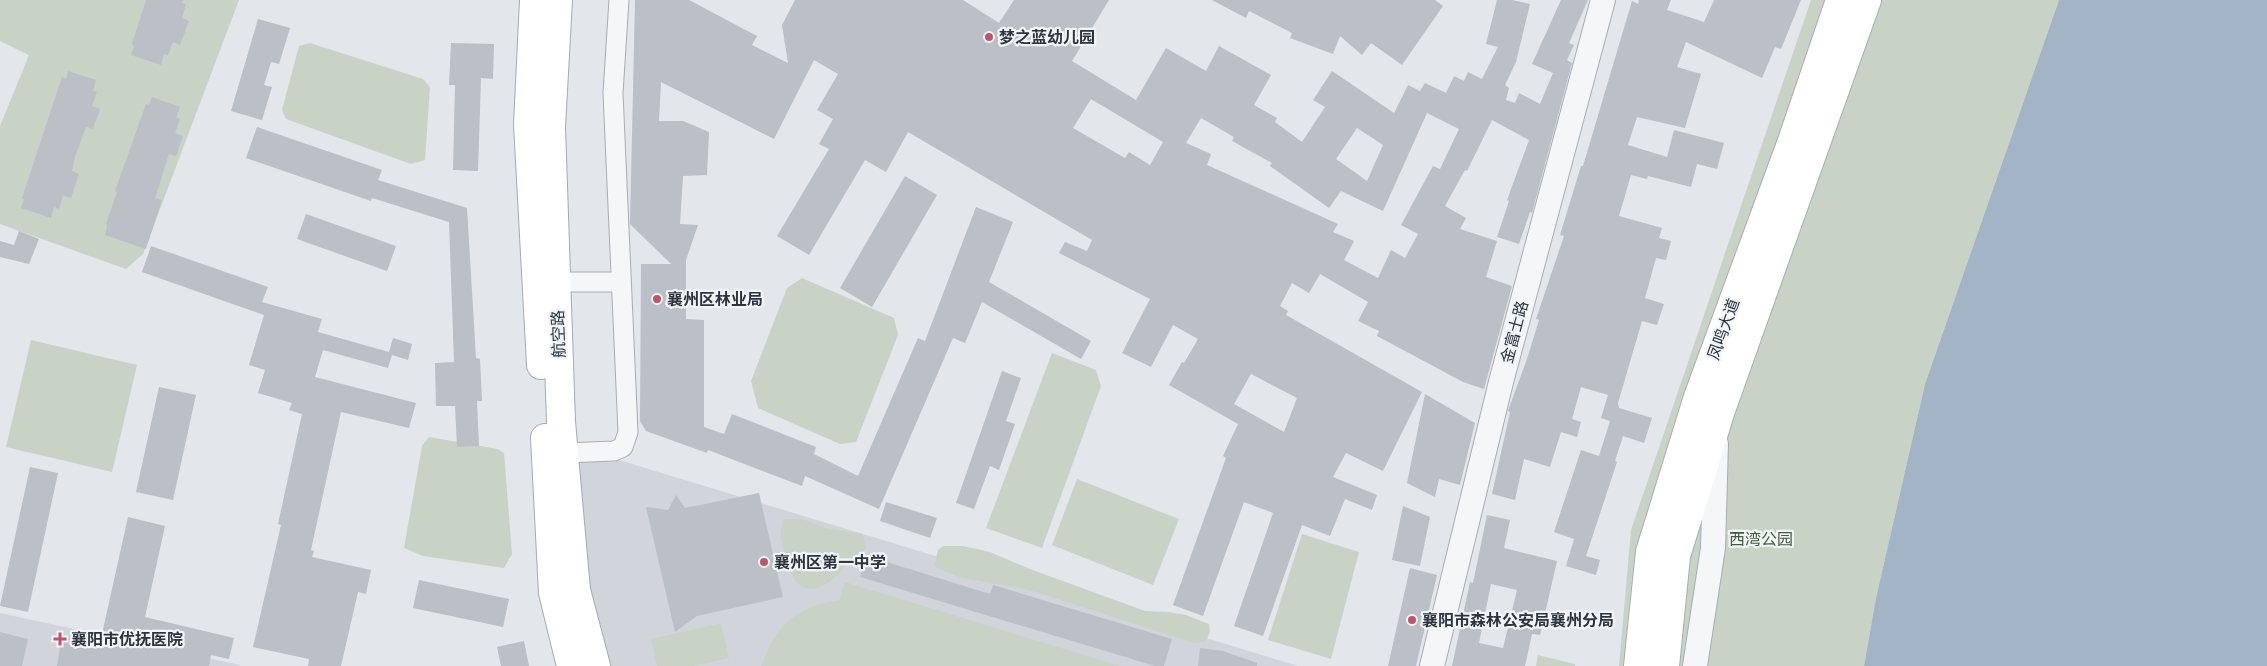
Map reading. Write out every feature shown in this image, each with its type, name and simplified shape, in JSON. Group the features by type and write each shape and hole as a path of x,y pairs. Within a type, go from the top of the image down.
{"main road":[{"name":"航空路","path":"534,0 528,124 553,593 571,666"},
{"name":"航空路","path":"558,0 551,127 564,453 576,590 596,666"},
{"name":"凤鸣大道","path":"1638,666 1650,552 1698,397 1792,141 1840,0"},
{"name":"凤鸣大道","path":"1664,666 1676,556 1717,424 1867,0"}],"street":[{"path":"564,453 614,451 623,447 628,432 613,93 619,0"},
{"name":"金富士路","path":"1432,666 1500,382 1603,0"},
{"path":"556,282 621,282"},
{"path":"1695,666 1712,548 1717,424"}],"shaded area":[{"name":"襄州区第一中学","path":"563,443 1298,666 596,666"},
{"name":"襄阳市优抚医院","path":"0,613 240,665 240,666 0,666"}],"green space":[{"path":"0,0 239,0 143,254 126,269 0,224 0,126 29,55 0,41"},
{"name":"西湾公园","path":"1811,0 2059,0 1925,384 1876,598 1864,666 1619,666 1631,530"},
{"path":"310,43 423,79 430,87 425,160 411,164 286,119 282,110 299,46"},
{"path":"802,278 894,318 898,335 856,442 840,444 758,408 751,381 787,288"},
{"path":"31,340 137,365 112,472 6,447"},
{"path":"1052,353 1096,370 1101,386 1042,548 986,528"},
{"path":"429,437 498,449 504,453 512,554 504,568 423,556 404,548 422,446"},
{"path":"1077,479 1179,519 1153,585 1052,545"},
{"path":"784,519 803,519 825,528 863,534 866,549 853,557 841,572 825,585 810,589 803,587 792,574 783,546 781,532"},
{"path":"1302,534 1359,552 1331,659 1268,640"},
{"path":"943,546 963,546 990,552 1030,569 1145,611 1186,615 1209,624 1210,631 1206,642 1194,643 1029,590 958,577 934,566 938,550"},
{"path":"845,582 1120,666 761,666 767,651 781,628 799,613 823,603 839,600"},
{"path":"721,623 729,658 694,666 657,666 651,639"},
{"path":"1538,655 1575,664 1575,666 1536,666"}],"water":[{"path":"2059,0 2267,0 2267,666 1864,666 1876,598 1925,384"}],"building":[{"path":"146,0 183,0 182,3 186,4 182,18 189,21 180,45 173,42 168,55 164,54 161,65 131,55 134,46 132,44"},
{"path":"635,0 689,0 757,36 752,45 788,63 782,25 795,0 963,0 999,23 1014,0 1109,0 1072,61 1136,100 1166,48 1206,71 1219,46 1271,75 1254,105 1277,118 1275,122 1302,142 1325,107 1313,100 1332,71 1394,113 1408,85 1420,91 1425,83 1446,93 1454,76 1464,81 1468,72 1482,79 1498,47 1486,44 1497,0 1512,0 1530,4 1516,62 1505,85 1509,88 1506,100 1515,103 1519,93 1540,104 1553,73 1532,64 1561,0 1588,0 1569,43 1574,45 1567,60 1572,63 1532,213 1530,212 1519,244 1497,237 1509,201 1507,200 1529,140 1492,120 1467,171 1465,170 1445,206 1466,218 1460,229 1497,241 1486,277 1512,286 1484,389 1463,382 1377,336 1379,331 1358,321 1368,302 1320,274 1309,293 1292,283 1280,306 1288,311 1286,315 1422,392 1383,471 1346,453 1333,477 1377,495 1372,510 1345,499 1330,536 1302,525 1263,636 1234,626 1273,513 1244,502 1203,616 1173,605 1226,458 1223,456 1238,424 1169,385 1198,339 1173,325 1151,367 1122,353 1150,299 1059,253 1065,242 1087,251 1092,240 908,132 886,172 865,160 809,255 777,236 829,149 819,144 833,119 817,110 838,74 814,60 774,139 661,82 659,121 683,121 709,132 707,175 683,176 680,224 698,225 686,260 686,319 704,320 704,427 724,434 732,414 816,447 814,454 858,476 918,338 925,341 976,207 1013,222 989,282 1091,341 1081,359 982,302 965,343 953,338 879,509 805,476 802,486 708,450 707,453 646,431 640,421 641,264 671,264 630,224","holes":["1091,99 1163,142 1150,165 1129,152 1125,158 1073,128","1427,113 1459,129 1440,169 1433,166 1401,225 1418,234 1405,258 1391,250 1378,278 1344,260 1354,241 1333,232 1338,224 1207,165 1211,154 1186,143 1201,118 1234,137 1232,141 1272,163 1270,166 1329,208 1341,191 1383,211","1357,128 1383,145 1367,181 1336,159","1251,374 1297,398 1284,432 1234,404"]},
{"path":"1212,0 1435,0 1443,6 1402,65 1371,43 1362,55 1340,36 1333,54 1290,38 1292,33 1249,11 1246,18"},
{"path":"1639,0 1671,0 1667,10 1704,22 1714,0 1801,0 1781,49 1775,47 1762,78 1686,42 1677,67 1701,74 1685,128 1637,117 1628,145 1667,157 1674,130 1724,143 1717,169 1697,164 1691,187 1648,176 1647,179 1631,175 1619,216 1662,228 1659,238 1671,241 1666,260 1656,258 1645,298 1664,304 1657,325 1642,321 1618,403 1619,408 1652,418 1644,443 1623,436 1615,461 1617,462 1586,556 1600,560 1596,575 1566,566 1574,539 1554,532 1581,450 1599,456 1610,421 1601,418 1608,395 1581,387 1572,419 1581,422 1577,437 1561,432 1550,467 1524,459 1515,500 1492,494 1510,412 1508,411 1527,359 1539,320 1536,319 1564,236 1560,235 1581,166 1583,166 1632,1 1638,4"},
{"path":"258,19 290,28 279,64 271,62 264,85 272,87 262,120 231,111"},
{"path":"451,43 494,44 493,79 481,78 478,171 453,170 455,85 449,85"},
{"path":"68,71 96,80 93,91 97,92 92,106 100,109 93,129 86,127 75,157 72,171 79,174 71,198 63,195 59,209 54,207 51,218 21,208 24,199 22,198 62,77 66,79"},
{"path":"152,97 180,107 176,117 180,119 175,133 183,136 176,156 169,154 155,198 162,200 146,249 105,235 106,224 117,192 115,191 146,104 149,105"},
{"path":"257,127 382,170 378,180 467,208 476,358 480,359 482,401 477,401 479,446 457,447 455,406 436,406 435,363 454,362 449,222 372,198 371,201 246,158"},
{"path":"905,176 937,195 872,307 840,288"},
{"path":"306,214 396,246 387,271 297,239"},
{"path":"19,231 39,239 29,264 0,257 0,241 14,245"},
{"path":"151,246 268,287 262,302 322,319 318,332 389,352 393,338 412,344 408,360 392,355 388,368 323,350 315,377 416,403 409,428 341,412 311,550 314,551 312,557 371,570 366,594 358,592 341,666 308,666 309,659 253,647 281,525 278,524 302,414 289,410 292,403 258,393 265,370 249,365 264,315 142,272"},
{"path":"1002,371 1021,378 1006,421 1015,424 999,470 990,466 974,509 956,503"},
{"path":"159,387 196,395 173,500 136,492"},
{"path":"1425,394 1475,423 1460,485 1439,479 1435,497 1407,483"},
{"path":"30,467 58,473 28,612 0,606"},
{"path":"759,493 783,597 697,616 675,632 646,507 668,510 676,495 685,508"},
{"path":"886,502 937,518 930,538 880,521"},
{"path":"1403,506 1430,517 1420,566 1392,560"},
{"path":"1487,515 1510,520 1504,548 1557,561 1540,635 1532,634 1525,666 1452,666 1470,582 1473,583","holes":["1491,584 1517,590 1503,648 1479,643"]},
{"path":"128,517 165,526 145,617 234,638 229,659 211,655 209,666 57,666 62,636 100,643"},
{"path":"867,556 990,594 993,585 1172,639 1164,666 1155,666 860,577"},
{"name":"襄阳市森林公安局襄州分局","path":"1410,568 1437,575 1416,666 1388,666"},
{"path":"419,580 509,599 503,627 413,608"},
{"path":"0,632 28,639 22,666 0,666"},
{"path":"524,641 529,666 501,666 497,647"},
{"path":"1200,648 1223,651 1257,663 1257,666 1198,666"}],"place":[{"name":"梦之蓝幼儿园","path":"989,37"},
{"name":"襄州区林业局","path":"657,299"},
{"name":"襄州区第一中学","path":"764,562"},
{"name":"襄阳市森林公安局襄州分局","path":"1412,620"},
{"name":"襄阳市优抚医院","path":"60,639"}]}
